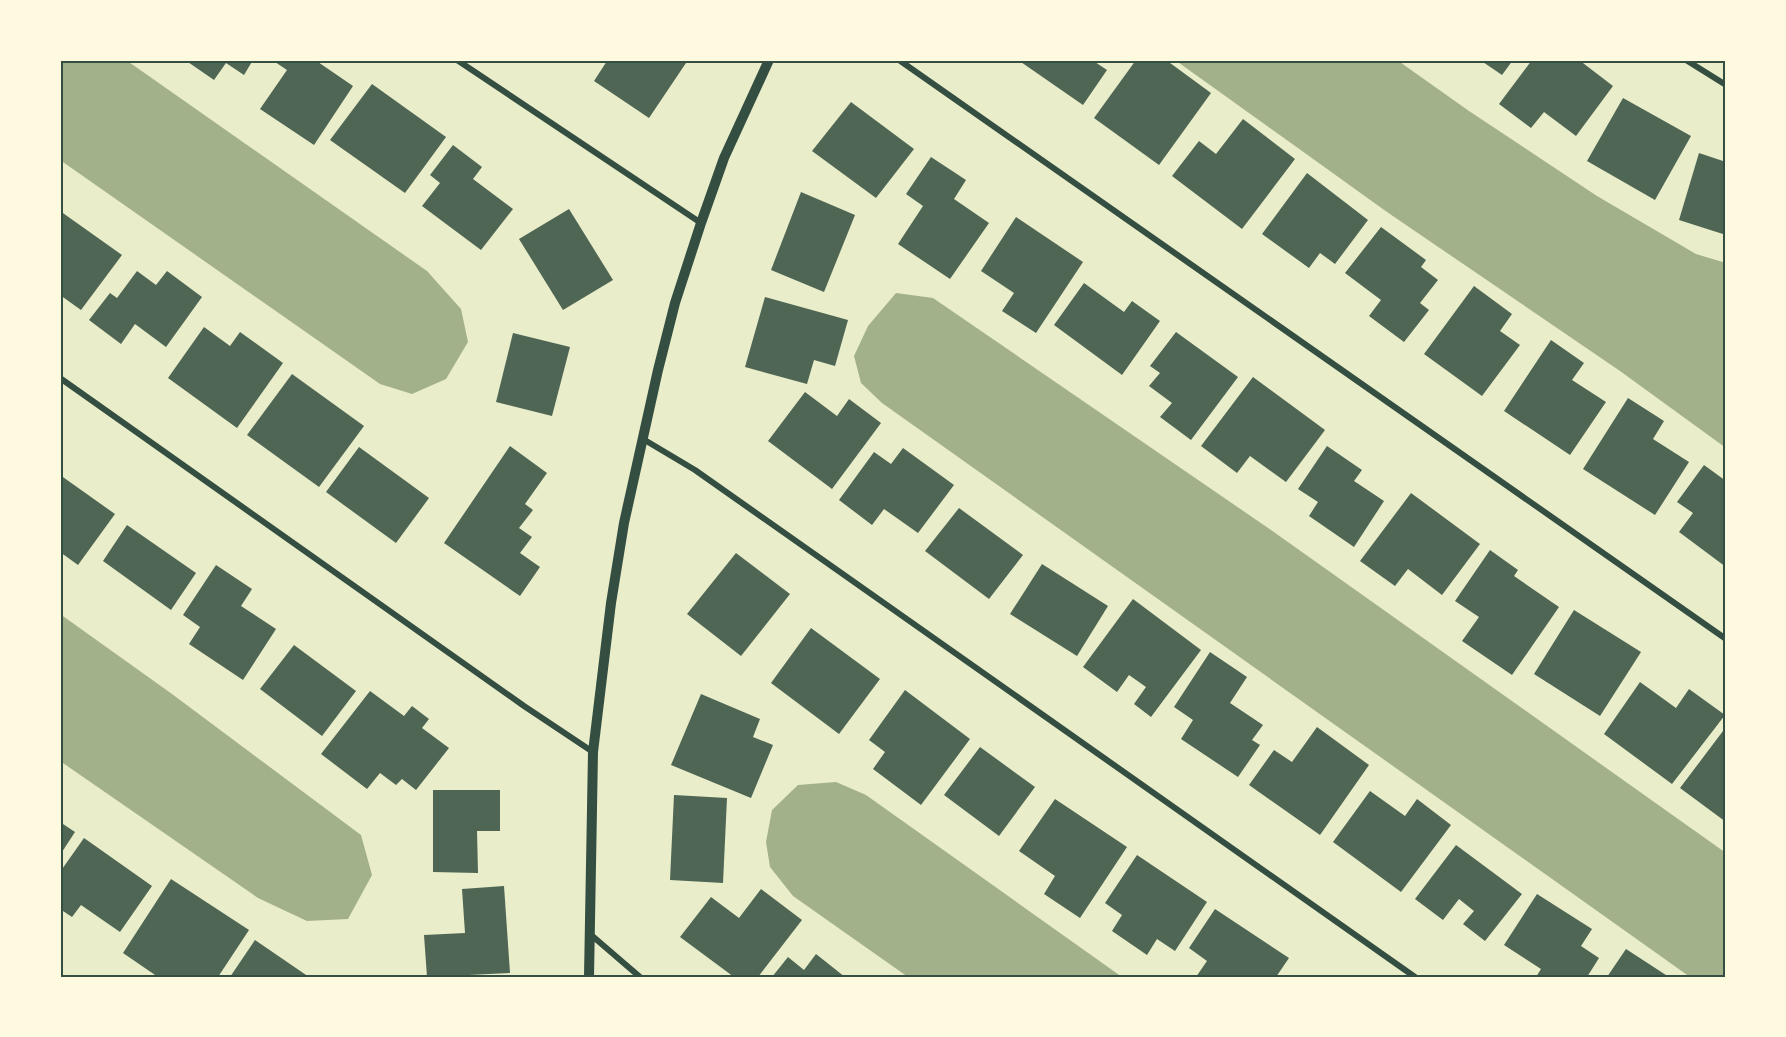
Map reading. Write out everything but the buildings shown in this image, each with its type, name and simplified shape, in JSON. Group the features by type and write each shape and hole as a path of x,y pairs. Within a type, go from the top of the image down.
{"street":[{"path":"457,60 700,223"},
{"path":"589,977 593,752 612,592 624,523 675,303 700,223 724,158 769,60"},
{"path":"899,60 1726,639"},
{"path":"1686,60 1726,85"},
{"path":"60,378 524,706 593,752"},
{"path":"643,439 705,477 1415,977"},
{"path":"589,933 640,977"}],"shaded area":[{"path":"60,60 126,60 427,271 461,309 468,342 446,379 412,394 380,384 60,160"},
{"path":"1175,60 1397,60 1597,196 1696,254 1726,263 1726,448 1620,371 1387,212"},
{"path":"896,293 933,298 1271,530 1726,853 1726,977 1690,977 882,403 861,383 854,356 868,326"},
{"path":"60,614 361,835 372,875 348,919 307,921 258,898 60,761"},
{"path":"836,782 866,795 1122,977 908,977 793,896 770,867 766,842 772,810 798,785"}]}
